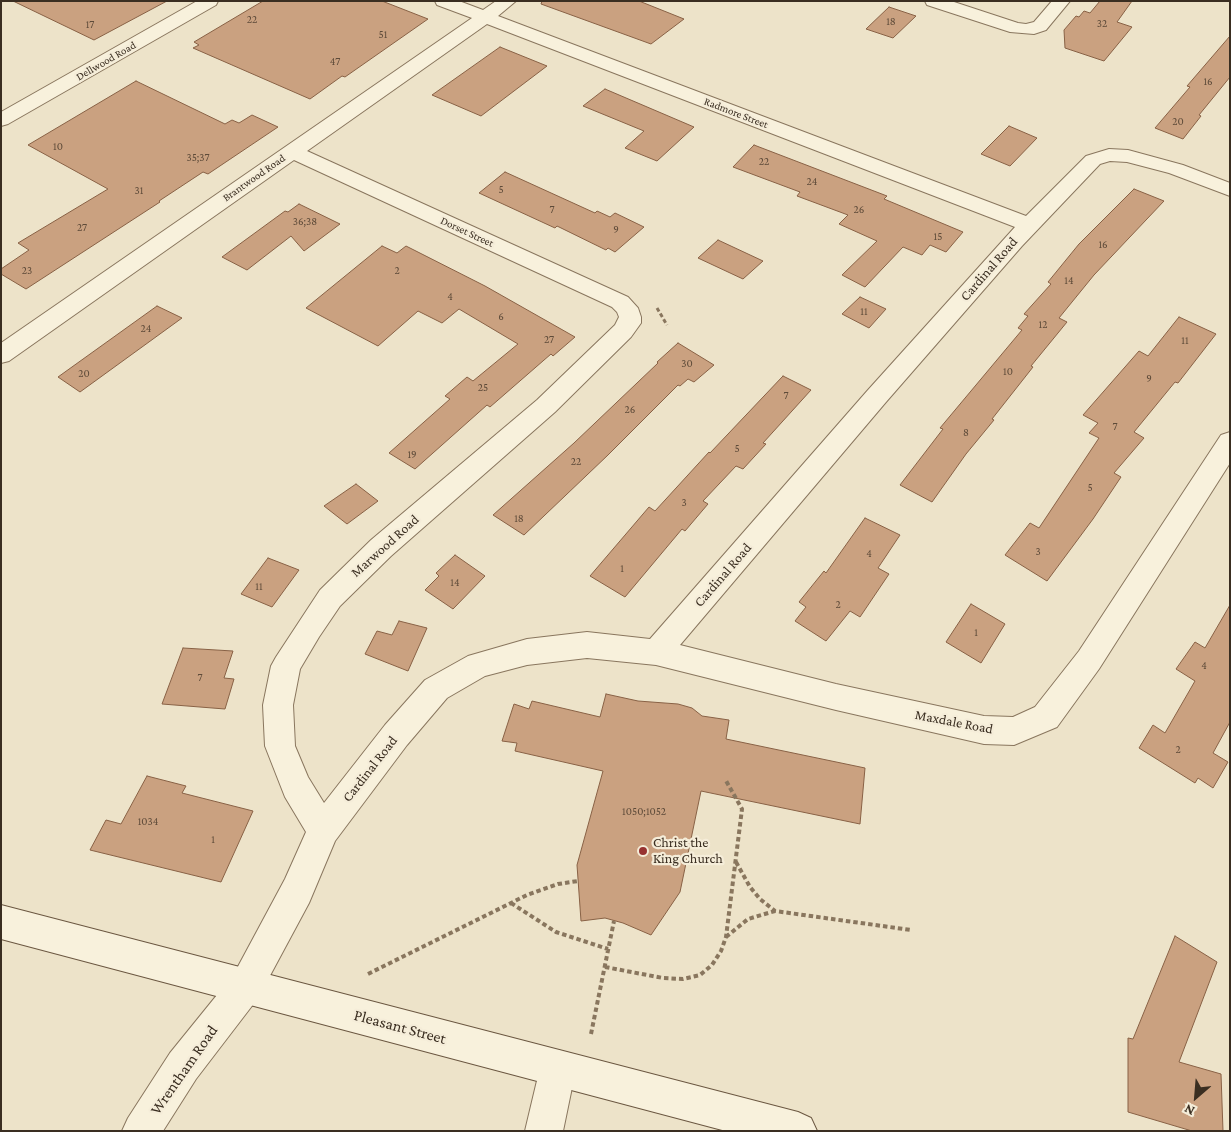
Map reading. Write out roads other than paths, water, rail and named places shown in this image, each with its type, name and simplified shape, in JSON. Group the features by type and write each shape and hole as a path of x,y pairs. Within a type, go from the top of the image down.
{"street":[{"name":"Dellwood Road","path":"1,120 210,1"},
{"name":"Radmore Street","path":"443,1 1029,225"},
{"name":"Brantwood Road","path":"1,355 508,1"},
{"path":"933,1 1016,28 1034,29 1040,26 1062,1"},
{"name":"Dorset Street","path":"292,152 620,302 627,308 630,317 629,323"},
{"name":"Cardinal Road","path":"246,986 297,891 323,830 396,735 436,689 478,664 527,652 588,645 656,652 876,396 1029,225 1094,160 1109,155 1128,156 1226,181"},
{"name":"Marwood Road","path":"323,830 296,786 280,746 278,705 286,666 330,598 381,548 546,406 629,323"},
{"name":"Maxdale Road","path":"656,652 836,697 974,728 1014,731 1046,717 1089,660 1230,442"},
{"name":"Pleasant Street","path":"1,922 798,1131"},
{"name":"Wrentham Road","path":"141,1131 183,1066 246,986"},
{"path":"544,1131 558,1068"}],"place":[{"name":"Christ the King Church","path":"643,851"}]}
